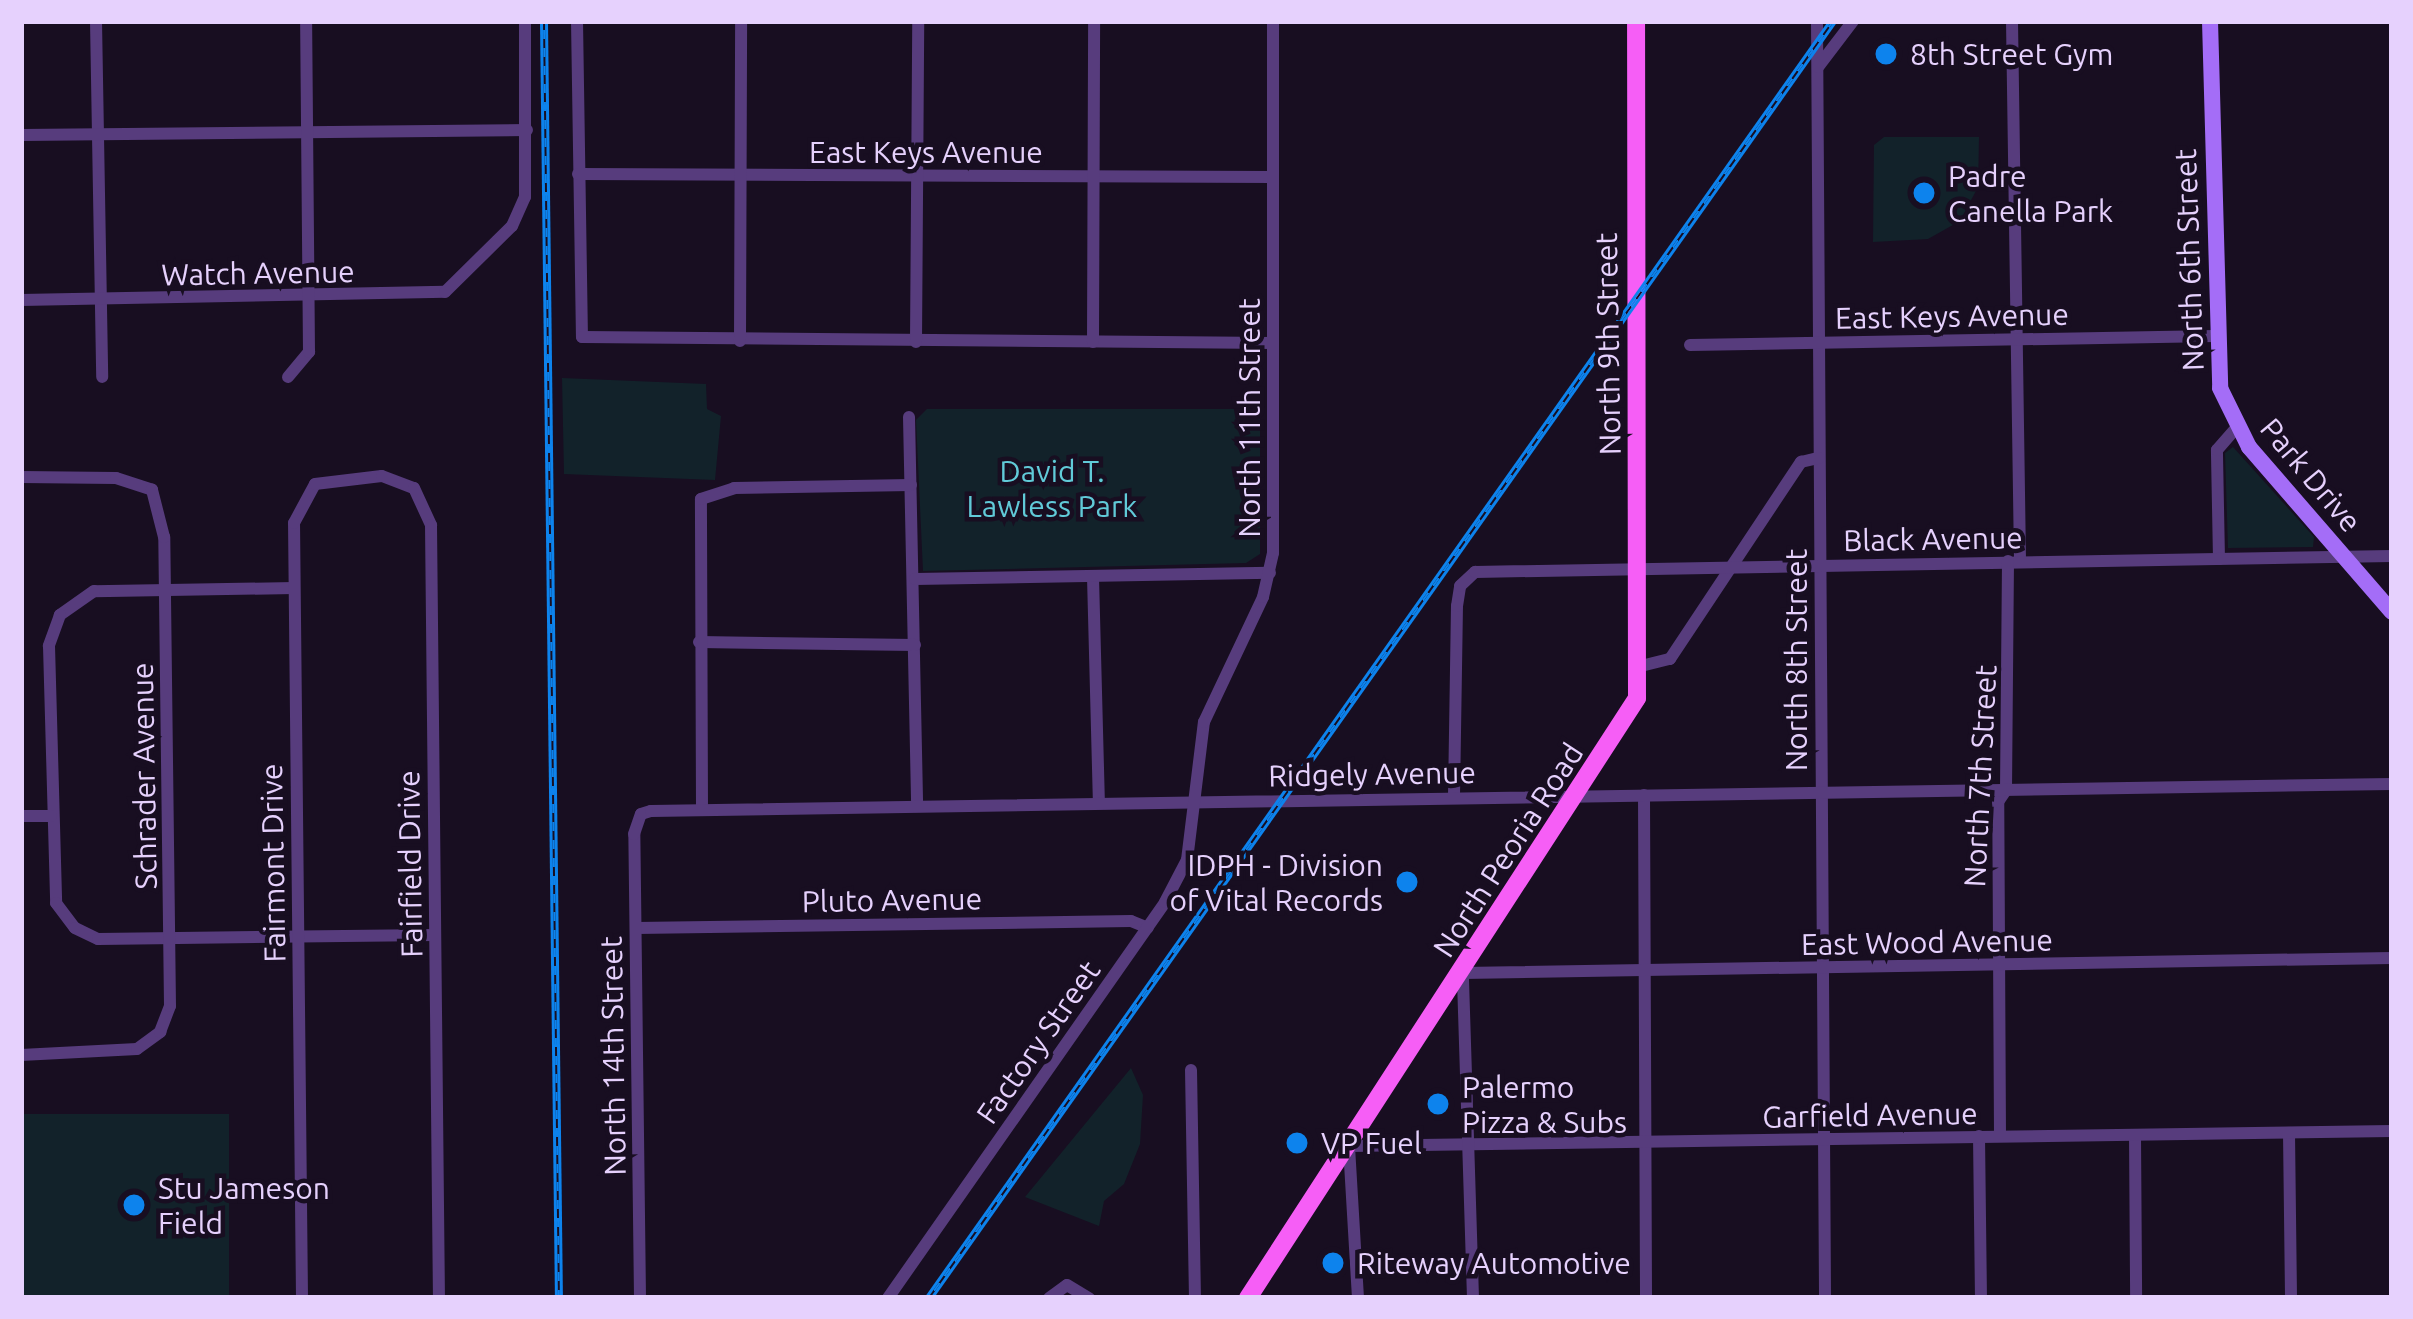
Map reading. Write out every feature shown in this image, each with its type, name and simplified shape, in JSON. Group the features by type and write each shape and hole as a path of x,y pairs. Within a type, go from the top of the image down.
{"main road":[{"name":"North 9th Street","path":"1636,21 1641,666"},
{"name":"North 6th Street","path":"2210,21 2217,378 2236,428"},
{"name":"Park Drive","path":"2236,428 2388,605"},
{"name":"North Peoria Road","path":"1248,1298 1629,718 1641,666"}],"street":[{"path":"96,21 102,377"},
{"path":"288,377 307,358 306,21"},
{"path":"21,135 527,130 525,21"},
{"path":"577,21 582,337 1274,343"},
{"path":"740,341 741,21"},
{"path":"916,342 918,21"},
{"path":"1093,342 1094,21"},
{"name":"North 11th Street","path":"1193,800 1204,722 1270,573 1273,21"},
{"name":"North 8th Street","path":"1817,21 1825,1298"},
{"path":"1817,68 1853,21"},
{"name":"North 7th Street","path":"2000,1136 1998,802 2006,790 2018,338 2012,21"},
{"name":"Watch Avenue","path":"21,300 441,293 483,260 526,197 527,130"},
{"name":"East Keys Avenue","path":"578,173 1273,177"},
{"name":"East Keys Avenue","path":"1690,345 2215,336"},
{"path":"909,417 917,803"},
{"path":"2219,559 2217,450 2236,428"},
{"path":"1641,666 1670,658 1801,461 1819,458"},
{"name":"Fairmont Drive","path":"302,1298 294,588 299,502 326,479 362,476"},
{"name":"Fairfield Drive","path":"362,476 405,482 430,516 439,1298"},
{"name":"Schrader Avenue","path":"21,478 116,478 156,486 163,522 165,590 170,1006 153,1038"},
{"path":"702,808 701,499 734,488 911,485"},
{"name":"Black Avenue","path":"1454,796 1457,606 1460,586 1475,572 2392,556"},
{"path":"915,578 1270,573"},
{"path":"1093,577 1099,800"},
{"path":"294,588 94,591 73,602 54,626 53,890 75,928 98,939 434,935"},
{"path":"699,642 915,645"},
{"name":"Ridgely Avenue","path":"641,814 917,803 2392,784"},
{"path":"1644,795 1646,1298"},
{"name":"Factory Street","path":"888,1298 1184,870 1193,800"},
{"name":"North 14th Street","path":"640,1298 636,928 641,814"},
{"path":"21,816 51,816"},
{"name":"Pluto Avenue","path":"636,928 1131,921 1148,928"},
{"name":"East Wood Avenue","path":"1463,973 2392,958"},
{"path":"1463,973 1473,1298"},
{"path":"21,1055 137,1049 153,1038 164,1050"},
{"path":"1191,1070 1195,1298"},
{"name":"Garfield Avenue","path":"1349,1146 2392,1130"},
{"path":"2289,1133 2291,1298"},
{"path":"1979,1136 1981,1298"},
{"path":"2134,1136 2136,1298"},
{"path":"1349,1146 1358,1298"},
{"path":"1049,1298 1067,1286 1089,1298"}],"green space":[{"name":"Padre Canella Park","path":"1884,137 1979,137 1978,187 1960,221 1928,239 1873,242 1874,145"},
{"path":"562,378 706,384 707,409 721,416 715,480 564,474"},
{"name":"David T. Lawless Park","path":"927,409 1260,409 1260,554 1246,563 923,571 916,420"},
{"path":"2233,447 2314,537 2313,547 2228,548 2225,453"},
{"path":"1131,1068 1143,1095 1140,1144 1124,1184 1104,1201 1099,1226 1025,1197"},
{"path":"21,1114 229,1114 229,1298 21,1298"}],"railway":[{"path":"544,21 559,1298"},
{"path":"929,1298 1833,21"}],"place":[{"name":"8th Street Gym","path":"1886,54"},
{"name":"Padre Canella Park","path":"1924,193"},
{"name":"IDPH - Division of Vital Records","path":"1407,882"},
{"name":"Palermo Pizza & Subs","path":"1438,1104"},
{"name":"VP Fuel","path":"1297,1143"},
{"name":"Stu Jameson Field","path":"134,1205"},
{"name":"Riteway Automotive","path":"1333,1263"}]}
